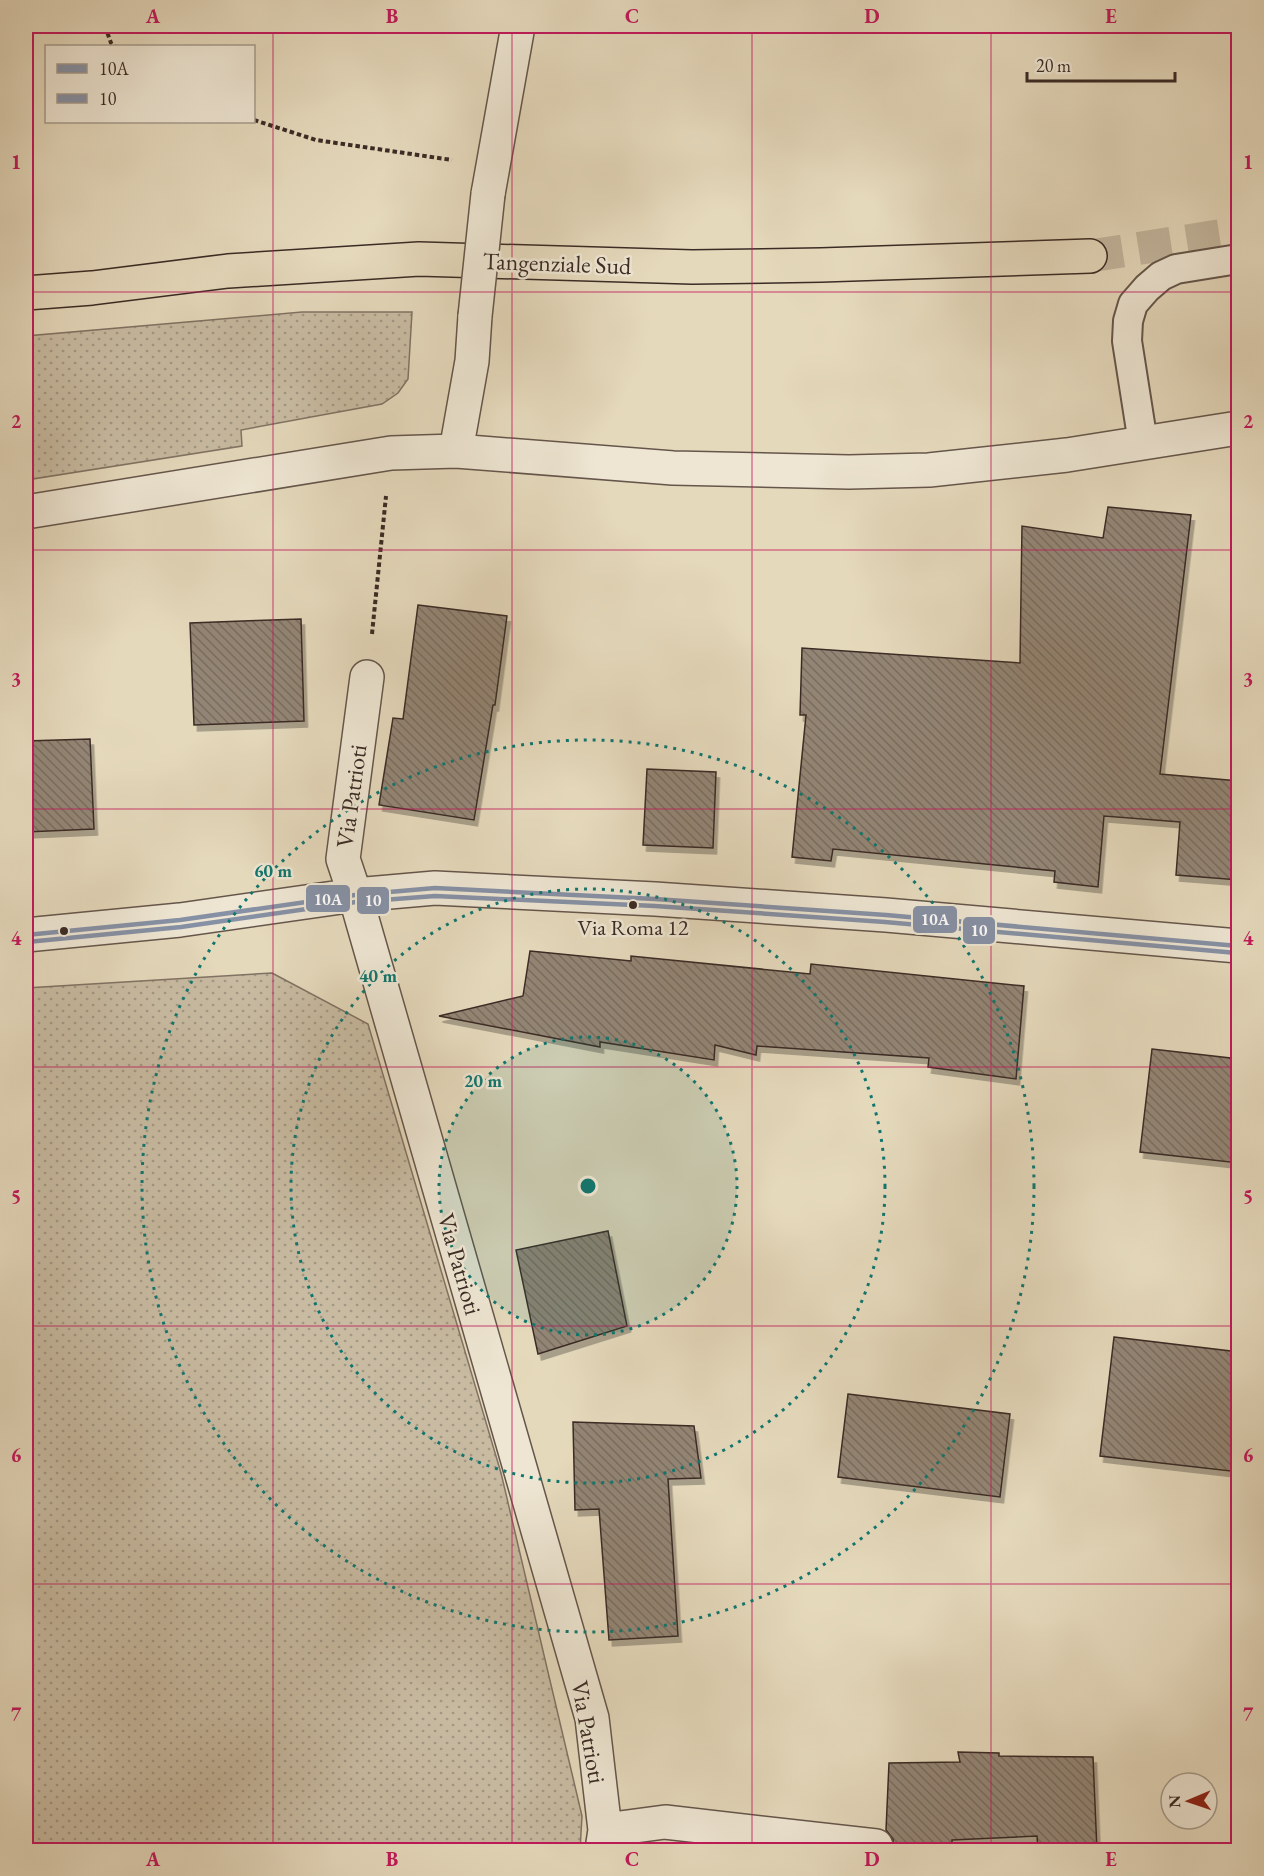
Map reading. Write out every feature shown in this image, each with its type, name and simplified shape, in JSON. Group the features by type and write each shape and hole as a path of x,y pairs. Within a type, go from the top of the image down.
{"highway":[{"name":"Tangenziale Sud","path":"26,293 92,288 228,271 399,260 483,260 692,267 833,265 1090,256"}],"street":[{"path":"456,451 472,361 491,180 518,26"},
{"path":"26,512 391,453 456,451 673,468 849,472 928,470 1067,454 1239,428"},
{"name":"Via Patrioti","path":"367,677 343,859 592,1718 603,1840"},
{"path":"26,935 180,920 355,894 435,888 639,897 886,915 1239,946"},
{"path":"603,1840 665,1822 876,1846"}],"lane":[{"path":"1143,443 1127,341 1128,321 1134,304 1161,276 1176,269 1239,259"}],"path":[{"path":"105,26 114,45"},
{"path":"255,120 316,140 491,180"},
{"path":"367,677 391,453"}],"shaded area":[{"path":"302,312 412,312 408,379 398,393 382,404 241,430 242,446 26,480 26,336"},
{"path":"272,973 368,1024 501,1473 582,1816 580,1850 26,1850 26,988"}],"building":[{"path":"1108,507 1191,515 1160,774 1239,781 1239,880 1176,875 1180,822 1104,816 1098,887 1054,882 1055,871 833,849 831,861 792,857 806,715 800,715 802,648 1020,663 1022,526 1103,538"},
{"path":"418,605 507,616 495,705 493,705 474,820 379,805 393,718 403,719"},
{"path":"301,619 304,721 194,725 190,623"},
{"path":"90,739 94,829 26,832 26,741"},
{"path":"647,769 716,772 713,848 643,845"},
{"path":"530,951 631,961 631,956 810,974 811,964 1024,986 1016,1079 928,1067 929,1058 757,1046 756,1055 715,1045 714,1060 600,1042 600,1047 439,1016 523,996"},
{"path":"1152,1049 1239,1059 1239,1163 1140,1152"},
{"path":"608,1231 627,1326 538,1354 516,1250"},
{"path":"1114,1337 1239,1352 1239,1472 1100,1456"},
{"path":"848,1394 1010,1414 1000,1497 838,1477"},
{"path":"573,1422 694,1426 701,1478 668,1479 678,1636 609,1640 599,1509 575,1510"},
{"path":"958,1752 999,1753 999,1756 1093,1757 1097,1851 1038,1851 1037,1836 952,1840 952,1851 894,1851 893,1839 886,1830 889,1763 960,1762"}],"tunnel":[{"path":"1090,256 1238,233"}],"transit line":[{"name":"10A","path":"26,935 180,920 355,895 435,888 655,899 886,915 1238,946"},
{"name":"10","path":"27,942 181,927 356,902 435,896 655,906 885,922 1237,953"}],"place":[{"name":"Via Roma 12","path":"633,905"}]}
